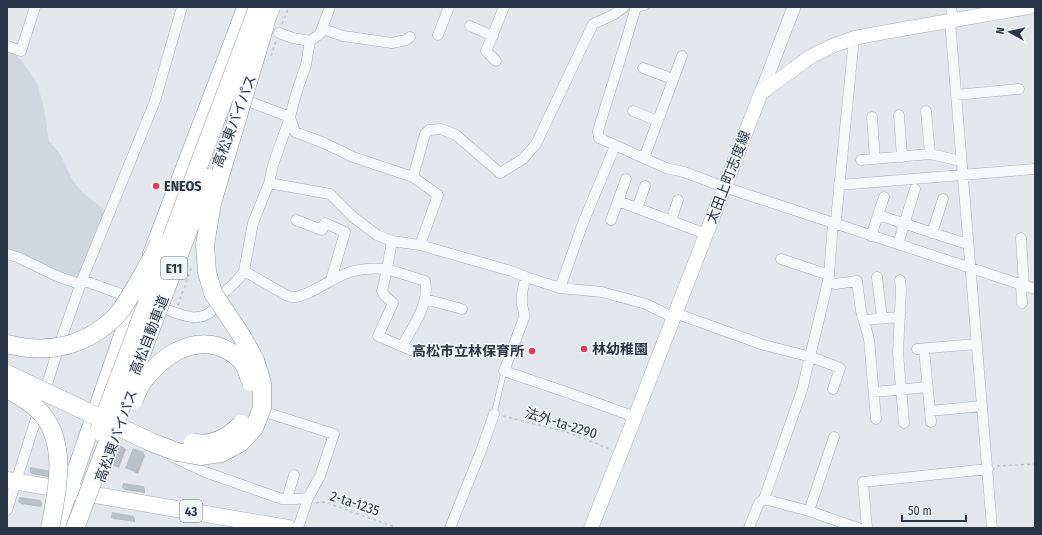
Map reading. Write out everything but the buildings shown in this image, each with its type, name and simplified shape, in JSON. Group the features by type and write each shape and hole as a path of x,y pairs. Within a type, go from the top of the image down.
{"highway":[{"name":"高松東バイパス","path":"56,528 135,298 246,7"},
{"name":"高松自動車道","path":"64,528 139,323 258,7"},
{"name":"高松自動車道","path":"75,528 119,413 272,29 271,7"},
{"name":"高松東バイパス","path":"82,528 163,308 278,7"},
{"path":"7,374 152,443 177,452 200,456 221,453 240,443 254,428 262,408 262,382 255,360 241,335 213,293 207,272 205,245 212,203 272,29"},
{"path":"7,344 22,348 38,349 67,346 79,342 106,324 117,314 127,301 157,250 174,210 187,197"},
{"path":"7,366 155,435 179,442 197,444 214,442 231,434 244,420 251,403 251,383 243,363 232,353 210,344 186,347 176,350 166,357 143,381 134,400 119,413"},
{"path":"7,389 42,414 51,428 58,452 59,474 56,501 50,528"}],"main road":[{"path":"761,93 810,57 832,46 854,38 951,16 1029,7"},
{"name":"太田上町志度線","path":"591,528 761,93"},
{"name":"43","path":"12,480 288,528"}],"street":[{"path":"7,46 21,51 35,7"},
{"path":"7,510 12,480 40,409 81,282 155,101 182,7"},
{"path":"272,29 293,38 310,41 320,34 323,29 330,7"},
{"path":"438,35 449,7"},
{"path":"496,61 486,51 504,7"},
{"path":"413,177 425,134 429,130 441,129 456,135 500,173 523,159 536,144 593,24 613,15 624,7 635,10 598,131 599,138 666,168 684,172 724,188 1035,289"},
{"path":"761,93 794,7"},
{"path":"951,16 967,244 988,468 992,528"},
{"path":"470,26 493,36"},
{"path":"323,29 343,36 392,43 406,40 410,37"},
{"path":"749,528 759,503 764,499 802,390 811,357 828,278 833,223 836,220 854,38"},
{"path":"7,254 17,257 59,277 135,298 185,316 196,318 205,316 212,311 218,304 222,295 239,279 244,271 253,223 269,183 273,165 290,117 306,65 310,41"},
{"path":"644,158 682,56"},
{"path":"643,68 673,79"},
{"path":"956,95 1019,89"},
{"path":"253,103 290,117"},
{"path":"633,111 658,121"},
{"path":"926,111 930,154"},
{"path":"899,115 902,157"},
{"path":"290,117 295,132 324,143 353,157 413,177 438,195 420,245"},
{"path":"872,117 875,159"},
{"path":"560,288 583,223 615,146"},
{"path":"862,160 930,154 961,161"},
{"path":"839,185 1035,169"},
{"path":"611,220 626,179"},
{"path":"269,183 330,194 353,217 377,234 392,241 420,245 511,270 526,277 560,288 613,294 764,345 811,357 840,368 833,389"},
{"path":"637,208 645,186"},
{"path":"898,244 916,189"},
{"path":"871,236 884,196"},
{"path":"932,233 943,199"},
{"path":"671,221 678,200"},
{"path":"618,201 706,234"},
{"path":"878,215 967,244"},
{"path":"296,220 322,230 325,223 345,232 330,280"},
{"path":"1021,238 1023,285 1022,303"},
{"path":"392,241 382,291 392,304 378,336 413,351"},
{"path":"782,259 828,278 835,284 858,281 861,311 870,340 876,419"},
{"path":"244,271 280,292 293,297 302,295 349,272 379,268 387,269 425,281 425,299 418,317 402,346"},
{"path":"526,277 522,295 522,305 525,313 524,318 504,371 635,417"},
{"path":"877,277 882,318"},
{"path":"900,280 898,353 904,423"},
{"path":"180,460 195,461 215,459 240,449 251,440 262,425 268,413 271,396 269,377 264,360 248,332 222,295"},
{"path":"425,299 462,310"},
{"path":"864,320 900,317"},
{"path":"931,422 928,387 920,349 976,344"},
{"path":"874,392 928,387"},
{"path":"7,397 40,409"},
{"path":"930,411 982,406"},
{"path":"268,413 334,434 320,476 307,501 298,528"},
{"path":"450,528 494,414"},
{"path":"116,435 180,460 205,472 282,499 307,501"},
{"path":"809,511 834,437"},
{"path":"867,528 863,482 988,468"},
{"path":"287,499 294,475"},
{"path":"764,499 809,511 858,528"}],"lane":[{"path":"635,10 646,7"},
{"path":"494,414 504,371"}],"path":[{"name":"法外-ta-2290","path":"494,414 570,433 621,453"},
{"path":"988,468 1035,464"},
{"name":"2-ta-1235","path":"307,501 324,502 398,528"}],"shaded area":[{"path":"7,51 14,53 20,59 37,83 44,108 49,141 60,154 73,181 82,192 107,212 78,279 7,252"}],"place":[{"name":"ENEOS","path":"156,186"},
{"name":"林幼稚園","path":"584,349"},
{"name":"高松市立林保育所","path":"532,351"}]}
